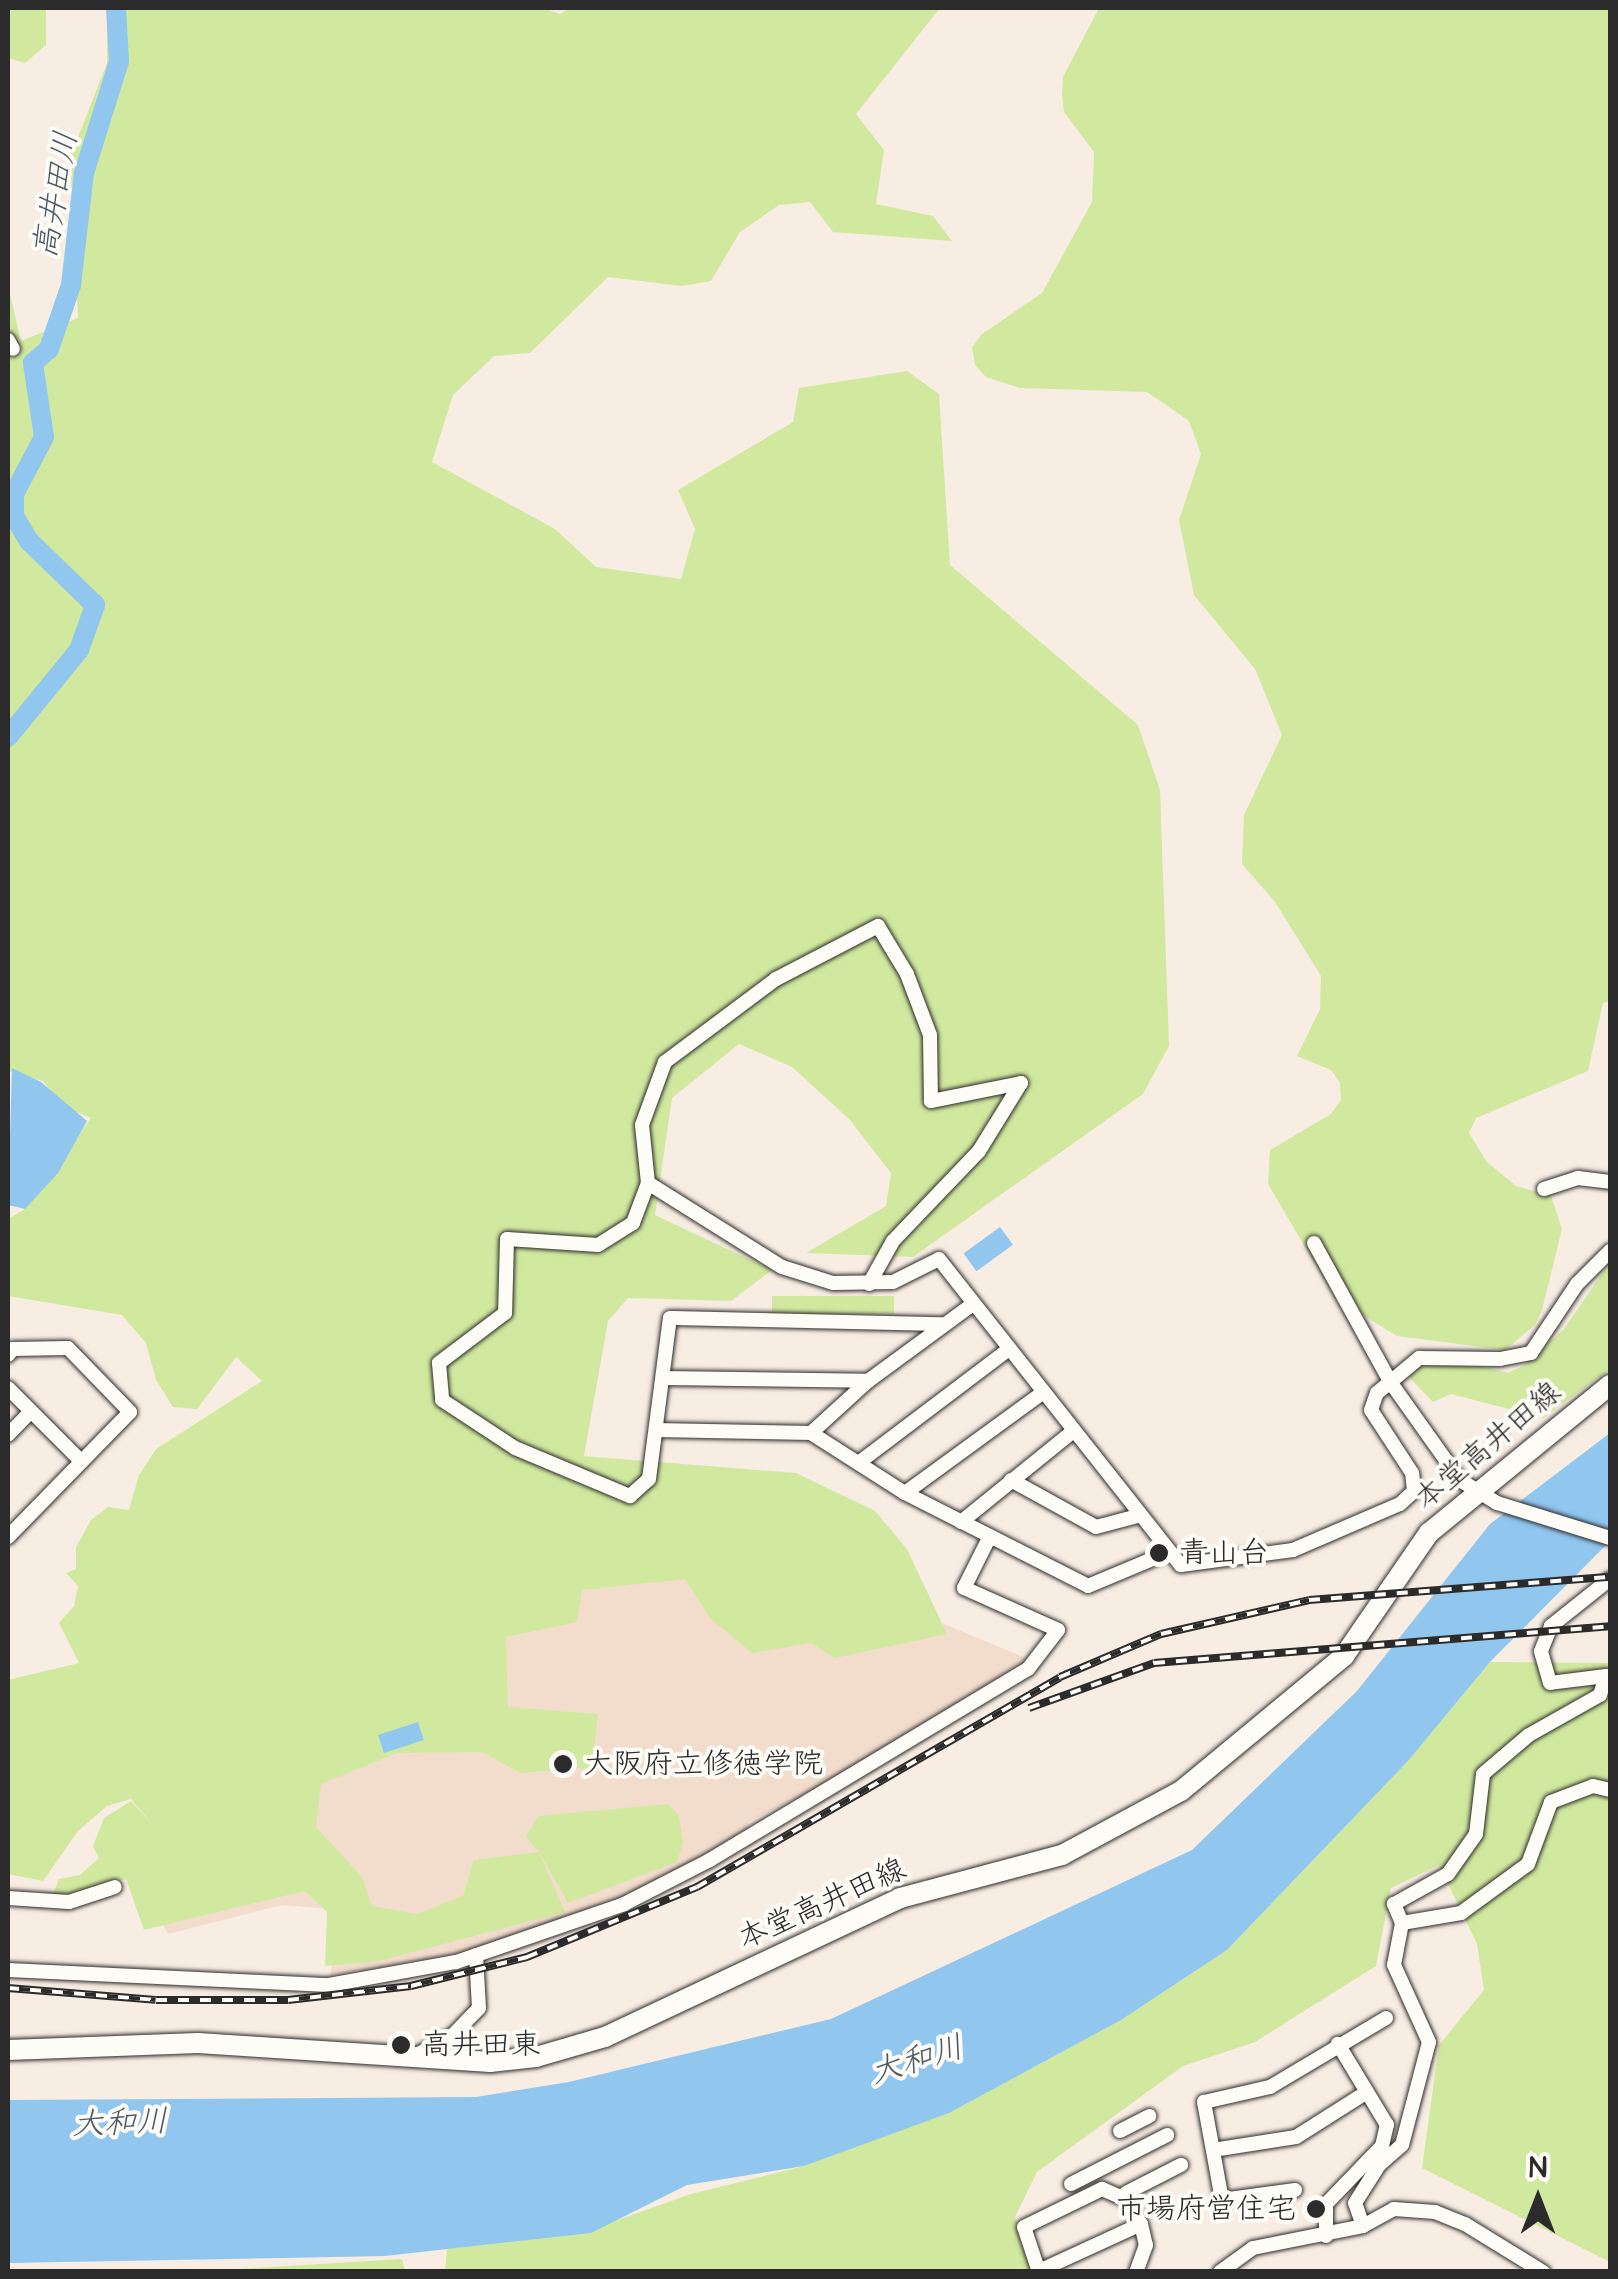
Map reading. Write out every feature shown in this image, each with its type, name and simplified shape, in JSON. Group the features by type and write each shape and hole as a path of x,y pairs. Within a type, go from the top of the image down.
{"main road":[{"name":"本堂高井田線","path":"8,2050 198,2043 490,2062 605,2038 900,1898 1035,1865 1181,1791 1344,1656 1365,1634 1401,1568 1473,1493 1610,1385"}],"street":[{"path":"869,1284 894,1240 979,1151 1022,1082 931,1101 930,1035 907,974 878,926 776,979 665,1062 642,1125 648,1183 633,1222 598,1245 507,1239 505,1313 449,1353 437,1379 442,1400 454,1412 610,1493 630,1496 649,1479 670,1318 944,1324"},
{"path":"1544,1189 1578,1178 1610,1182"},
{"path":"648,1183 782,1267 834,1284 893,1282 939,1260 1166,1554 1181,1566 1239,1562 1294,1550 1400,1504 1414,1491 1412,1473 1372,1410 1378,1393 1419,1358 1500,1360 1531,1352 1578,1284 1610,1251"},
{"path":"1314,1243 1390,1383 1473,1493 1610,1538"},
{"path":"811,1433 868,1381 973,1304"},
{"path":"8,1355 13,1349 68,1348 130,1412 8,1537"},
{"path":"862,1461 1008,1350"},
{"path":"663,1378 868,1381"},
{"path":"8,1388 81,1461"},
{"path":"905,1493 1042,1392"},
{"path":"8,1435 31,1411"},
{"path":"656,1430 811,1433 862,1461 905,1493 1088,1586 1166,1554"},
{"path":"961,1522 1072,1432"},
{"path":"1011,1480 1096,1527 1138,1516"},
{"path":"8,1970 329,1986 476,1955 670,1881 1028,1669 1058,1630 964,1588 990,1536"},
{"path":"1363,2226 1356,2203 1380,2165 1402,2145 1429,2042 1394,1965 1402,1923 1398,1898 1448,1874 1476,1834 1483,1774 1528,1734 1600,1695 1606,1676 1550,1683 1541,1651 1551,1626 1610,1579"},
{"path":"1402,1923 1462,1913 1528,1864 1551,1802 1593,1786 1610,1790"},
{"path":"8,1898 68,1902 115,1888"},
{"path":"415,2056 454,2034 479,2008 476,1955"},
{"path":"1295,2190 1222,2200 1204,2102 1270,2086 1386,2018"},
{"path":"1326,2236 1326,2204 1382,2146 1387,2125 1338,2044"},
{"path":"1213,2150 1296,2137 1367,2092"},
{"path":"1140,2150 1125,2129 1149,2116"},
{"path":"1071,2184 1167,2135"},
{"path":"1112,2165 1141,2224 1146,2246 1136,2272"},
{"path":"1141,2224 1040,2271 1024,2227 1102,2189 1127,2196 1180,2165"},
{"path":"1220,2272 1253,2248 1363,2226 1394,2209 1435,2212 1543,2272"}],"shaded area":[{"name":"大阪府立修徳学院","path":"682,1567 920,1614 1028,1659 832,1780 748,1822 747,1837 633,1893 466,1952 331,1975 333,1909 282,1905 168,1934 138,1876 343,1614"}],"green space":[{"path":"8,8 46,8 46,45 25,63 8,58"},
{"path":"107,8 542,8 560,14 570,8 940,8 856,114 884,150 876,204 933,216 952,241 833,232 810,202 779,205 740,232 711,281 682,286 608,277 530,353 494,356 453,395 432,462 555,529 596,567 681,579 695,529 678,490 793,422 799,388 907,371 939,394 950,565 1138,725 1160,790 1169,1046 1143,1094 913,1257 806,1253 886,1206 891,1173 850,1120 792,1067 739,1044 672,1098 655,1215 772,1270 731,1301 628,1298 608,1321 584,1456 796,1473 875,1511 907,1549 947,1634 835,1658 811,1643 752,1653 710,1618 685,1579 582,1590 577,1622 506,1637 508,1707 598,1714 592,1767 520,1773 482,1752 397,1753 321,1784 316,1827 362,1877 372,1906 417,1914 463,1896 474,1860 539,1852 565,1912 379,1961 325,1966 327,1912 305,1891 144,1930 126,1879 69,1900 51,1899 59,1879 80,1875 99,1858 93,1846 104,1818 131,1801 154,1826 131,1799 107,1806 78,1831 43,1881 8,1874 8,1680 79,1663 59,1623 74,1606 78,1586 66,1573 76,1569 76,1547 91,1520 108,1507 129,1510 139,1475 156,1449 262,1381 236,1357 197,1409 173,1407 156,1380 146,1343 122,1315 8,1296 8,1219 25,1209 91,1118 64,1107 43,1081 8,1071 8,285 21,341 78,318 70,158 107,63"},
{"path":"1099,8 1610,8 1610,1001 1603,1003 1588,1071 1476,1118 1469,1133 1487,1162 1516,1186 1551,1196 1562,1229 1535,1325 1505,1350 1397,1336 1335,1298 1268,1184 1270,1150 1331,1114 1341,1100 1340,1083 1331,1070 1297,1056 1320,1009 1321,976 1275,902 1242,864 1244,815 1282,735 1255,669 1194,595 1179,520 1201,454 1189,421 1147,392 1020,388 986,377 975,365 972,347 982,334 1042,293 1092,202 1094,152 1064,112 1062,95 1063,77"},
{"path":"1610,1262 1610,1369 1543,1418 1451,1394 1433,1402 1409,1377 1421,1365 1457,1360 1508,1373 1523,1366 1564,1329"},
{"path":"772,1296 894,1296 894,1314 772,1314"},
{"path":"1490,1662 1610,1663 1610,2262 1422,2168 1439,2045 1484,1990 1477,1944 1439,1865 1391,1888 1376,1966 1255,2042 1183,2066 1037,2172 1015,2217 1035,2271 445,2272 447,2249 578,2234 691,2194 804,2166 956,2109 1121,2020 1227,1950 1408,1761"},
{"path":"669,1804 679,1816 683,1843 677,1862 568,1903 526,1837 538,1816"},
{"path":"402,2259 405,2271 8,2271 221,2270"}],"water":[{"path":"12,1068 41,1082 87,1121 58,1173 25,1209 8,1205"},
{"path":"1000,1227 1013,1245 977,1271 964,1253"},
{"name":"大和川","path":"1610,1433 1610,1541 1490,1662 1408,1761 1227,1950 1121,2020 949,2113 804,2166 687,2185 591,2233 385,2256 8,2263 8,2100 476,2097 569,2082 831,2019 1192,1850 1357,1691 1490,1524"},
{"path":"418,1722 424,1740 384,1753 378,1735"}],"waterway":[{"name":"高井田川","path":"8,737 79,650 95,605 29,541 14,516 14,494 44,437 33,363 49,349 71,285 84,173 119,61 116,8"}],"railway":[{"path":"8,1988 156,2000 288,2000 411,1986 527,1957 697,1887 1060,1677 1161,1634 1309,1600 1610,1577"},
{"path":"1029,1708 1154,1663 1610,1626"}],"place":[{"name":"青山台","path":"1159,1553"},
{"name":"大阪府立修徳学院","path":"563,1764"},
{"name":"高井田東","path":"401,2045"},
{"name":"市場府営住宅","path":"1316,2209"}]}
